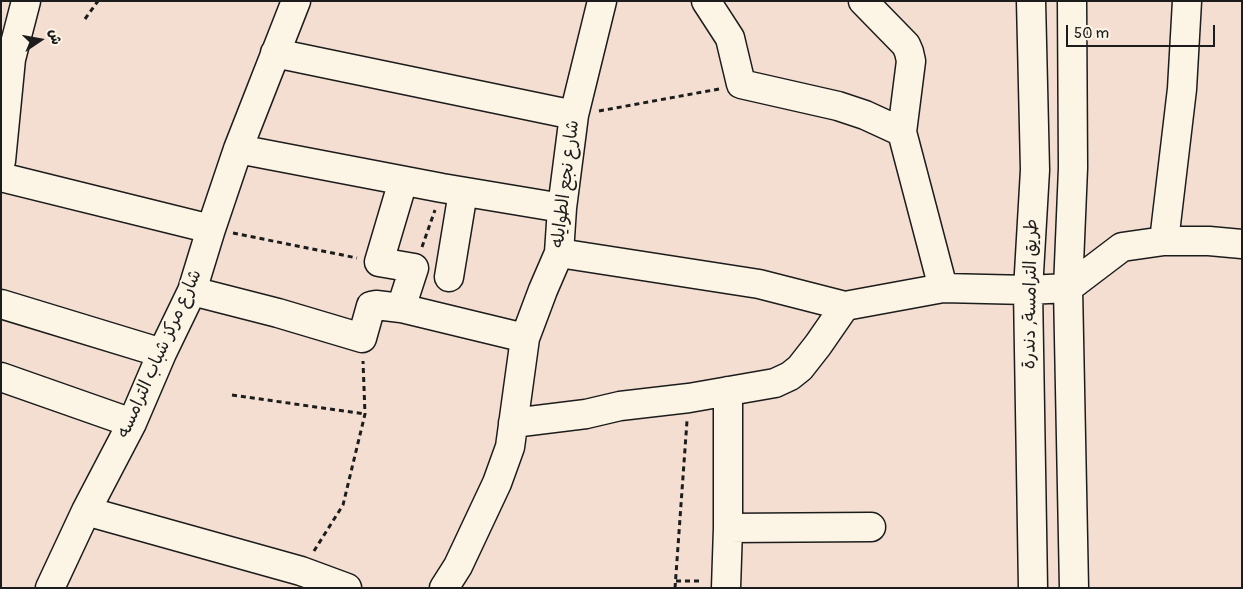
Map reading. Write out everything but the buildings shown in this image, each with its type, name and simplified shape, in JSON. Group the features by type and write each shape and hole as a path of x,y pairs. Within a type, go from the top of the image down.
{"street":[{"path":"1,161 6,58 26,1"},
{"name":"شارع مركز شباب الترامسه","path":"50,588 86,512 132,423 162,353 192,291 238,150 296,1"},
{"name":"شارع نجع الطوايله","path":"444,588 458,566 497,483 510,447 525,338 559,253 562,208 574,116 602,1"},
{"path":"706,1 730,38 741,84 838,106 865,115 902,132"},
{"path":"863,1 906,44 909,52 911,61 902,132 943,288"},
{"name":"طريق الترامسة, دندرة","path":"1031,1 1034,170 1028,290 1033,588"},
{"name":"طريق الترامسة, دندرة","path":"1072,1 1073,168 1068,288 1074,588"},
{"path":"1164,241 1182,89 1187,1"},
{"path":"275,53 574,116"},
{"path":"238,150 562,208"},
{"path":"1,177 211,229"},
{"path":"401,308 414,268 379,262 403,180"},
{"path":"449,277 453,190"},
{"path":"559,253 759,284 845,306 943,288 1028,290 1068,288 1122,247 1164,241 1209,241 1242,244"},
{"path":"192,291 278,313 362,338 370,308 373,305 401,308 525,338"},
{"path":"1,304 162,353"},
{"path":"513,423 586,414 620,406 689,398 775,383 790,376 800,368 845,306"},
{"path":"1,377 132,423"},
{"path":"726,588 728,391"},
{"path":"86,512 301,572 347,588"},
{"path":"728,528 871,527"}],"path":[{"path":"85,19 98,1"},
{"path":"574,116 741,84"},
{"path":"414,268 453,190"},
{"path":"211,229 379,262"},
{"path":"301,572 343,505 365,414 362,338"},
{"path":"232,395 365,414"},
{"path":"675,588 689,398"}]}
